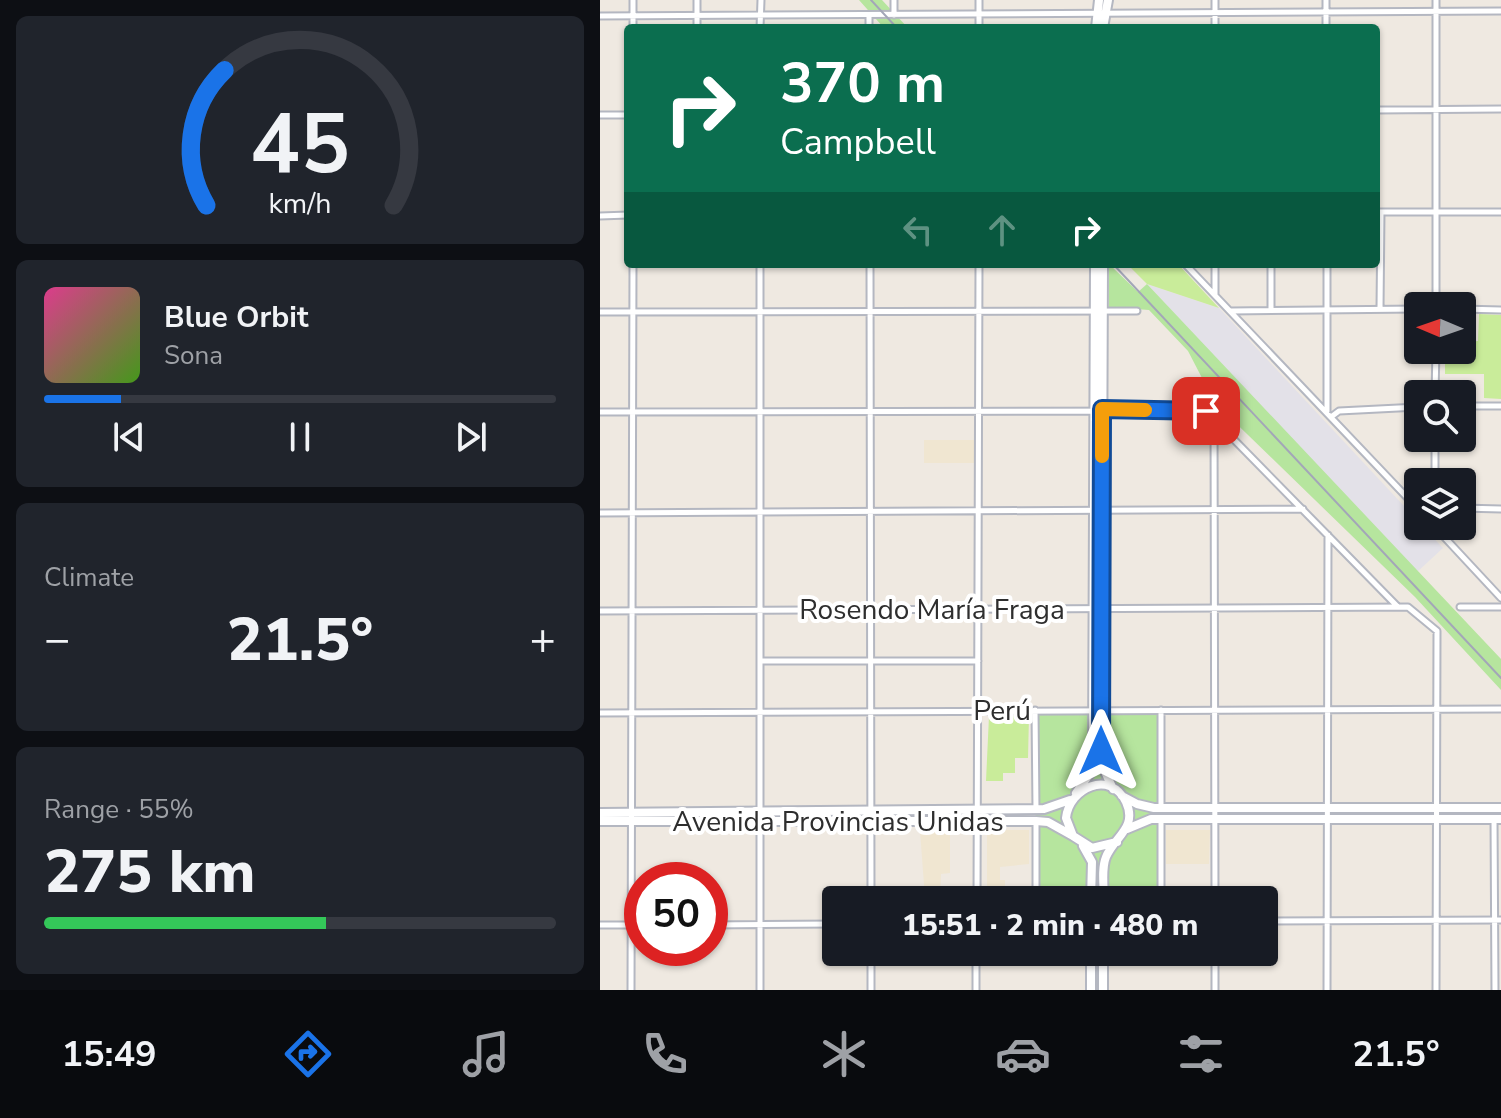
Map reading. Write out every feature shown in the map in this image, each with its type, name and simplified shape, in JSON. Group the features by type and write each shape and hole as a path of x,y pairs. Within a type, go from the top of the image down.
{"main road":[{"path":"1099,0 1102,24"},
{"path":"1098,24 1108,0"},
{"path":"1095,268 1099,311"},
{"path":"1103,268 1099,311 1098,710 1102,765 1113,789"},
{"path":"1091,886 1092,862 1083,845 1073,836 1066,818 1073,796 1091,772 1098,710"},
{"path":"1073,796 1094,785 1113,789 1137,804 1161,807 1501,808"},
{"name":"Avenida Provincias Unidas","path":"600,813 632,817 871,816 1036,810 1073,796"},
{"path":"1122,796 1129,812 1127,829"},
{"name":"Avenida Provincias Unidas","path":"871,816 1048,822 1073,836"},
{"name":"Avenida Provincias Unidas","path":"600,821 632,817"},
{"path":"1105,886 1107,855 1127,829 1140,821 1161,818 1498,819"},
{"path":"1083,845 1101,848 1117,842"},
{"path":"1091,966 1091,990"},
{"path":"1103,966 1103,990"}],"street":[{"path":"633,0 633,24"},
{"path":"697,0 697,24"},
{"path":"760,24 761,0"},
{"path":"894,0 894,15"},
{"path":"979,0 979,24"},
{"path":"1215,0 1215,24"},
{"path":"1326,0 1326,24"},
{"path":"1436,0 1436,292"},
{"path":"1492,0 1492,11"},
{"path":"600,16 1501,11"},
{"path":"869,16 869,24"},
{"path":"1380,110 1501,109"},
{"path":"600,115 624,115"},
{"path":"1380,212 1501,212"},
{"path":"600,216 624,215"},
{"path":"632,862 633,268"},
{"path":"760,268 760,990"},
{"path":"870,268 871,886"},
{"path":"977,886 979,268"},
{"path":"1189,268 1404,494"},
{"path":"1215,268 1215,295"},
{"path":"1271,268 1271,310"},
{"path":"1327,268 1329,414"},
{"path":"1379,268 1380,309"},
{"path":"1230,311 1404,309"},
{"path":"1476,309 1501,310"},
{"path":"600,312 1137,311"},
{"path":"1476,406 1501,406"},
{"path":"1329,414 1404,408"},
{"path":"600,412 1206,411 1397,607"},
{"path":"1214,416 1215,886"},
{"path":"1476,508 1501,509"},
{"path":"600,513 1303,509"},
{"path":"1327,990 1328,534"},
{"path":"1447,540 1501,598"},
{"name":"Rosendo María Fraga","path":"600,611 1408,607 1437,631 1437,709"},
{"path":"1460,607 1501,607"},
{"path":"760,661 978,661"},
{"path":"1436,990 1437,709"},
{"name":"Perú","path":"600,713 1501,709"},
{"path":"1035,710 1036,810"},
{"path":"1161,710 1161,807"},
{"path":"1161,818 1161,886"},
{"path":"1495,990 1498,819"},
{"path":"1036,821 1036,886"},
{"path":"1278,921 1498,920"},
{"path":"728,925 822,924"},
{"path":"600,925 624,925"},
{"path":"631,966 631,990"},
{"path":"871,966 871,990"},
{"path":"976,966 976,990"},
{"path":"1215,966 1215,990"}],"shaded area":[{"path":"1147,284 1219,308 1404,506 1404,540 1435,540 1443,548 1416,573"},
{"path":"924,440 975,440 974,463 924,463"},
{"path":"991,830 1029,830 1029,864 1000,867 1000,880 1005,880 1005,886 987,886 987,834"},
{"path":"1166,830 1210,830 1209,864 1166,864"},
{"path":"920,831 950,831 950,873 941,874 940,886 924,886"}],"green space":[{"path":"859,0 882,0 904,24 880,24"},
{"path":"1109,268 1113,268 1138,292 1147,284 1501,659 1501,690 1415,597 1215,403 1188,351 1149,310 1109,307"},
{"path":"1131,268 1182,268 1219,308 1147,284"},
{"path":"1479,314 1501,315 1501,399 1484,398 1484,374 1445,374 1445,364 1476,364"},
{"path":"1035,710 1161,710 1160,886 1036,886"},
{"path":"989,716 1029,716 1028,758 1015,758 1015,773 1003,773 1003,781 986,781"}],"railway":[{"path":"871,0 893,24"},
{"path":"1117,268 1501,678"}],"slow traffic":[{"path":"1102,456 1102,409 1145,410"}],"route":[{"path":"1101,751 1102,409 1206,411"}]}
